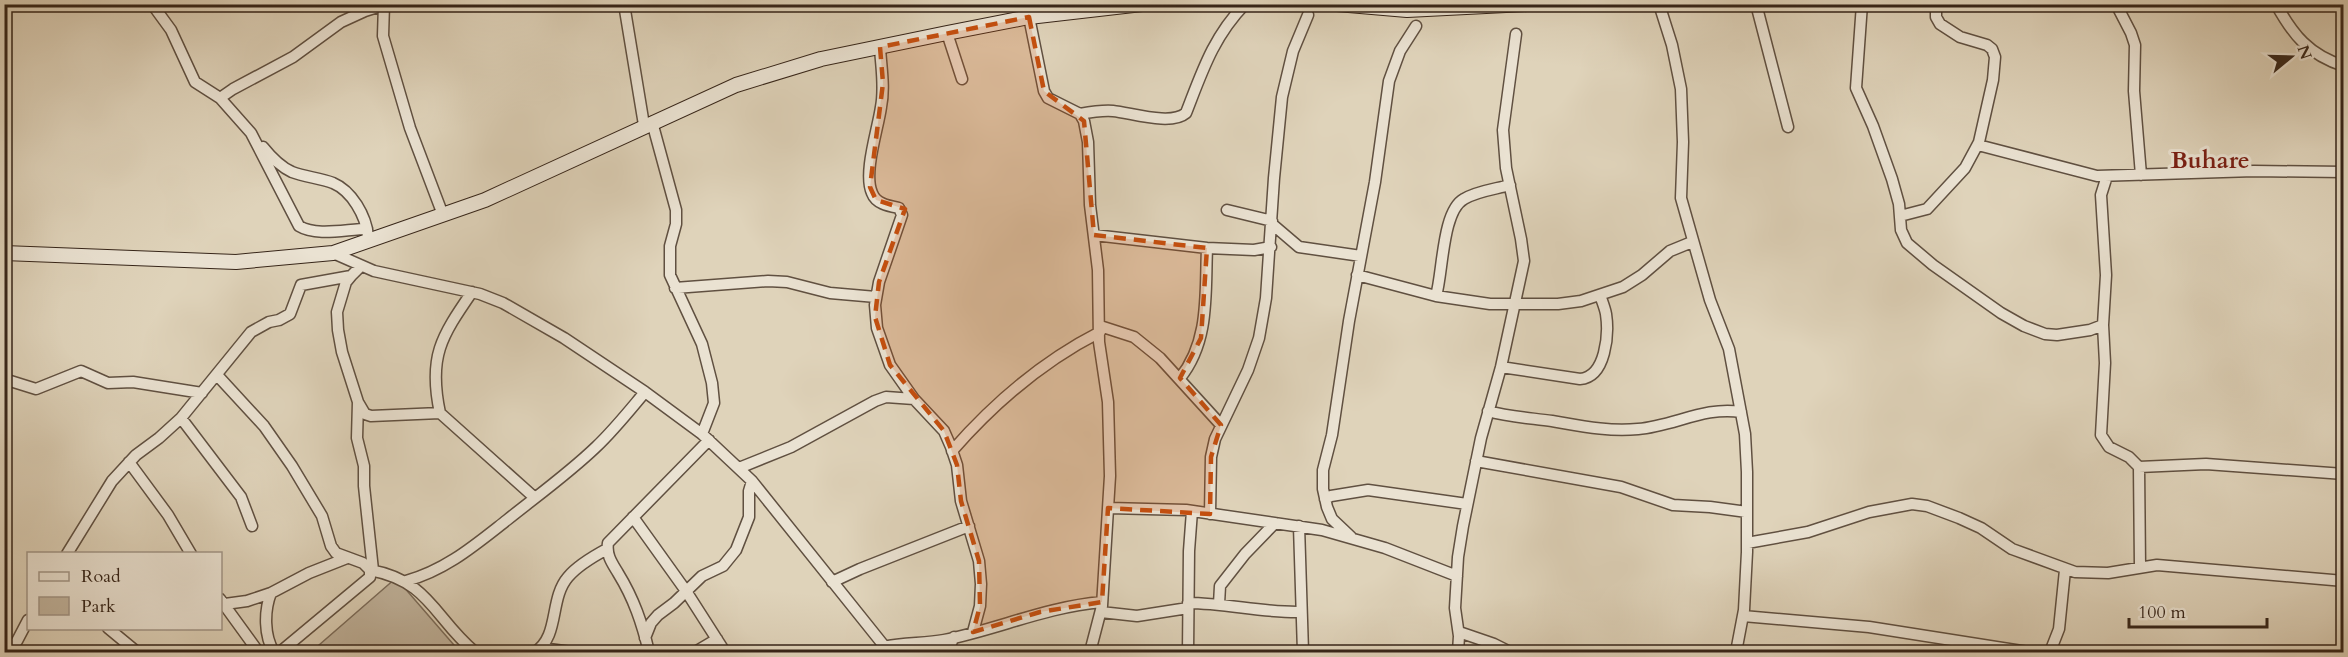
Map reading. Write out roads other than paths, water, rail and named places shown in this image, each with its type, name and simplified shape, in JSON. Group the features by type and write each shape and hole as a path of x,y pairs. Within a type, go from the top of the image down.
{"main road":[{"path":"4,253 236,262 333,253 368,236 443,215 484,200 736,85 821,59 947,33 1029,17 1142,4"},
{"path":"1337,4 1407,10 1527,4"}],"street":[{"path":"152,4 174,35 195,82 220,98 277,162 291,171 336,184 359,207 368,236 304,230 299,226 251,133"},
{"path":"624,4 648,124 675,198 676,224 671,237 670,275 702,344 712,383 714,403 706,437 608,543 607,554 631,594 639,613 649,652"},
{"path":"1029,17 1044,92 1048,98 1080,114 1113,111 1160,118 1182,117 1186,113 1208,54 1229,21 1245,4"},
{"path":"1659,4 1672,45 1682,89 1681,198 1710,300 1729,349 1741,412 1747,472 1747,543 1743,616 1736,652"},
{"path":"1756,4 1788,127"},
{"path":"1862,4 1856,88 1886,162 1896,194 1903,237 1916,251 2001,313 2024,326 2045,334 2057,335 2090,330 2103,325"},
{"path":"1900,216 1927,209 1965,168 1978,145 1993,80 1995,57 1992,49 1987,45 1960,37 1940,24 1936,17 1936,4"},
{"path":"2116,4 2135,45 2134,91 2141,175"},
{"path":"2276,4 2305,46 2317,55 2343,66"},
{"path":"220,98 293,57 340,22 384,5 383,36 410,128 443,215"},
{"path":"1210,514 1211,457 1215,439 1248,370 1259,338 1266,298 1282,97 1293,51 1308,15"},
{"path":"1351,537 1332,519 1325,499 1323,470 1332,435 1357,274 1375,182 1389,81 1400,51 1416,26"},
{"path":"947,33 963,79"},
{"path":"1458,652 1459,632 1455,608 1458,557 1476,461 1501,367 1524,261 1503,130 1516,34"},
{"path":"880,47 883,83 881,108 872,146 870,187 876,200 887,206 899,208 902,215 876,297 875,317 882,345 890,364 914,399 944,431 957,465 961,501 980,561 980,606 973,632"},
{"path":"1080,114 1084,121 1088,142 1090,205 1098,270 1100,329 1108,402 1109,508 1102,607 1090,652"},
{"path":"1978,145 2080,173 2107,176 2254,171 2343,172"},
{"path":"2107,176 2102,195 2106,275 2101,435 2109,447 2129,457 2139,467 2140,567"},
{"path":"1436,296 1448,230 1457,206 1463,199 1510,185"},
{"path":"1227,210 1272,223 1299,247"},
{"path":"1094,235 1207,248 1254,250 1285,246 1299,247 1361,256"},
{"path":"1357,274 1436,296 1491,304 1558,304 1600,296 1634,282 1661,256 1692,242"},
{"path":"1180,378 1191,365 1201,338 1207,248"},
{"path":"333,253 374,271 472,292 518,310 645,392 706,437 740,468 887,650 900,643 935,641 954,637 1040,612 1102,607 1137,616 1188,606 1219,604 1274,613 1301,612"},
{"path":"361,266 351,276 340,300 337,322 342,352 358,402 365,414 371,416 440,413"},
{"path":"68,552 105,491 129,462 181,417 251,332 290,314 301,285 351,276"},
{"path":"675,288 768,281 787,282 830,293 876,297"},
{"path":"472,292 446,331 437,357 435,372 440,413 534,498"},
{"path":"1501,367 1581,379 1591,376 1596,372 1602,358 1606,333 1606,313 1600,296"},
{"path":"952,451 988,411 1057,356 1100,329 1134,337 1180,378 1221,424"},
{"path":"4,379 36,389 81,371 108,383 133,382 202,393"},
{"path":"217,375 264,426 292,466 322,516 334,551 363,563 372,570 406,581 432,603 438,615 475,652"},
{"path":"406,581 426,576 446,566 534,498 594,449 645,392"},
{"path":"740,468 791,447 875,401 886,397 914,399"},
{"path":"280,652 370,578 371,540 364,492 364,466 357,438 358,402"},
{"path":"1488,411 1578,427 1615,430 1660,426 1727,409 1741,412"},
{"path":"181,417 241,497 252,526"},
{"path":"1476,461 1621,487 1673,505 1746,512"},
{"path":"129,462 168,515 190,552"},
{"path":"2139,467 2206,464 2343,474"},
{"path":"645,638 651,623 702,576 723,566 736,550 749,517 749,491 752,481"},
{"path":"1325,499 1330,496 1368,490 1467,504"},
{"path":"1747,543 1808,532 1869,512 1912,504 1927,506 1959,518 1981,528 2012,549 2065,570 2085,574 2108,573 2157,565 2343,581"},
{"path":"1109,508 1192,511 1299,526 1351,537 1457,576"},
{"path":"1188,652 1192,511"},
{"path":"633,517 686,591 725,652"},
{"path":"1219,604 1220,586 1245,554 1275,523"},
{"path":"832,582 969,526"},
{"path":"1299,526 1303,652"},
{"path":"539,650 550,634 556,602 565,582 586,562 607,549"},
{"path":"223,602 247,601 271,593 309,573 347,558"},
{"path":"2050,652 2059,628 2065,570"},
{"path":"271,593 267,612 267,637 274,652"},
{"path":"223,602 257,650"},
{"path":"1743,616 1869,627 2028,652"},
{"path":"7,652 27,622"},
{"path":"110,630 137,652"},
{"path":"1459,632 1510,652"},
{"path":"947,652 954,637"},
{"path":"695,652 717,639"},
{"path":"539,650 571,652"}],"district":[{"name":"Buhare","path":"2210,160"}]}
